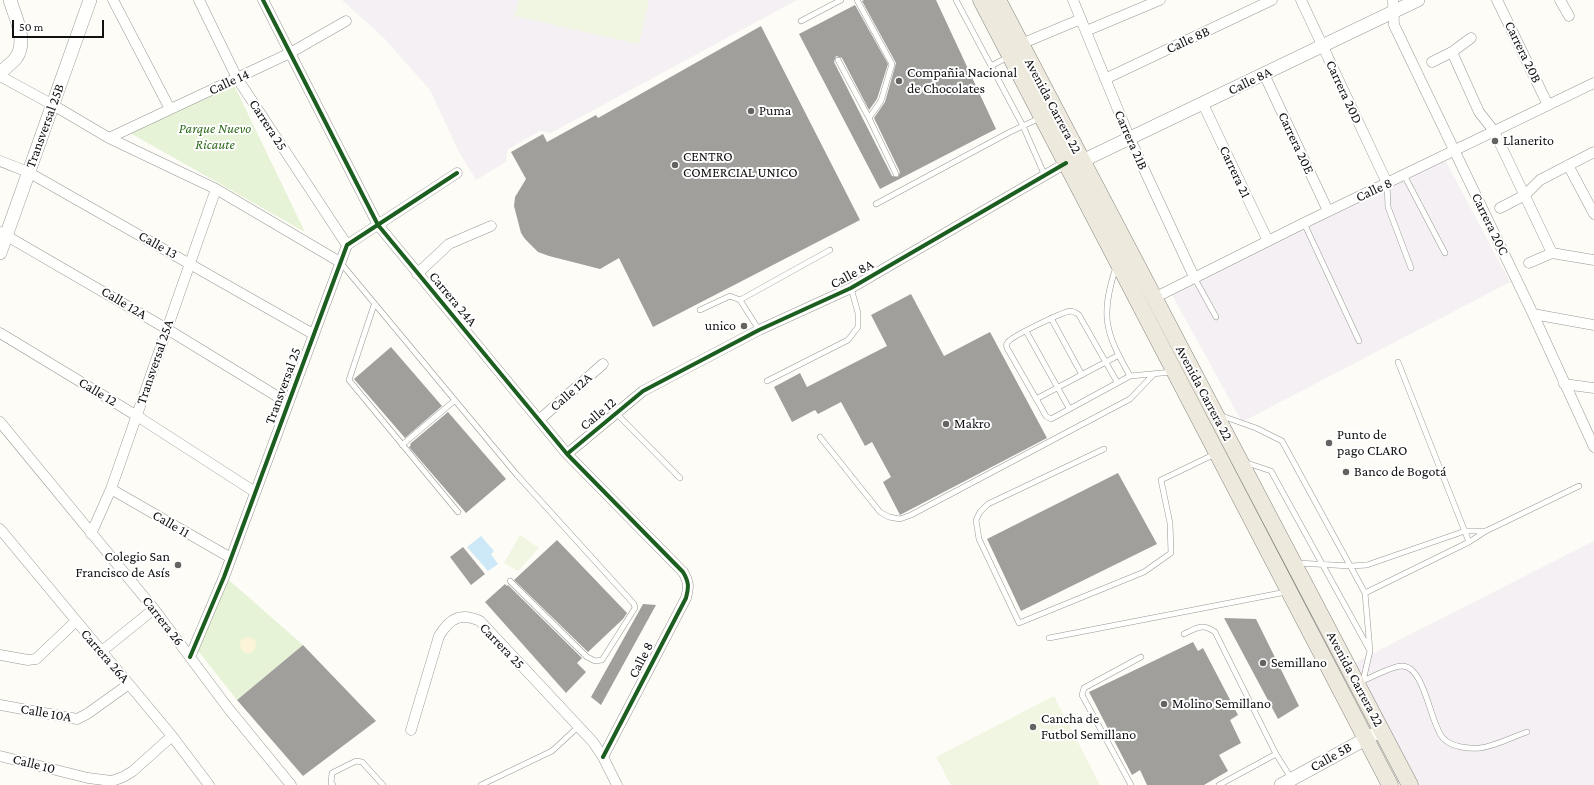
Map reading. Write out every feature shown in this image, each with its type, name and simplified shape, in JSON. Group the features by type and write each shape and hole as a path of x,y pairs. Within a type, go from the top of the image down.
{"main road":[{"name":"Avenida Carrera 22","path":"981,0 1390,785"},
{"name":"Avenida Carrera 22","path":"998,0 1292,562 1362,687 1410,785"}],"street":[{"path":"10,0 19,29 20,50 16,58 0,74 109,138 216,190 340,262"},
{"name":"Transversal 25B","path":"0,253 3,233 28,172 90,0"},
{"path":"113,0 170,109"},
{"name":"Carrera 25","path":"199,0 237,78 347,245"},
{"name":"Carrera 24A","path":"263,0 378,225 567,454 683,572"},
{"name":"Carrera 21B","path":"1073,0 1104,79 1130,139 1194,277"},
{"path":"1086,31 1160,0"},
{"name":"Calle 8B","path":"1104,79 1272,0"},
{"name":"Carrera 20D","path":"1301,0 1387,183"},
{"name":"Calle 8A","path":"1082,161 1322,46 1393,6 1418,0"},
{"name":"Carrera 20B","path":"1497,0 1548,105"},
{"path":"1560,0 1569,16"},
{"name":"Carrera 20C","path":"1393,6 1394,25 1533,314 1594,447"},
{"path":"1021,44 1081,19"},
{"name":"Calle 14","path":"109,138 290,53 346,21"},
{"path":"1432,62 1452,52 1470,38"},
{"path":"1452,52 1479,112 1494,131 1552,253"},
{"name":"Carrera 20E","path":"1264,74 1328,211"},
{"name":"Calle 8","path":"1154,298 1328,211 1594,82"},
{"name":"Carrera 21","path":"1203,104 1268,241"},
{"path":"1500,208 1525,195 1540,180 1594,152"},
{"name":"Calle 13","path":"0,161 28,172 314,334"},
{"name":"Calle 8A","path":"643,391 759,330 851,288 1066,163"},
{"path":"1568,165 1594,214"},
{"path":"347,245 457,173"},
{"name":"Transversal 25A","path":"91,534 111,489 216,190"},
{"path":"417,274 449,244 491,226"},
{"name":"Calle 12A","path":"3,233 167,329 288,403"},
{"name":"Transversal 25","path":"190,657 231,558 347,245"},
{"path":"1529,263 1552,253 1594,260"},
{"path":"1533,314 1594,325"},
{"name":"Calle 12","path":"0,333 136,416 255,492"},
{"name":"Calle 12A","path":"539,420 603,364"},
{"path":"1564,384 1594,388"},
{"name":"Calle 12","path":"567,454 643,391"},
{"name":"Carrera 26","path":"0,422 154,609 228,708 292,785"},
{"name":"Calle 11","path":"111,489 231,558"},
{"name":"Carrera 26A","path":"0,529 75,622 102,651 172,736 208,785"},
{"name":"Calle 8","path":"603,757 686,598 689,589 688,582 683,572"},
{"path":"102,651 154,609"},
{"name":"Carrera 25","path":"411,730 439,636 446,624 456,618 470,616 480,622 579,726 603,757 617,785"},
{"path":"0,655 28,660 36,659 75,622"},
{"name":"Calle 10A","path":"0,705 77,719 87,714 129,684"},
{"name":"Calle 5B","path":"1286,782 1382,730"},
{"name":"Calle 10","path":"0,756 88,778 112,780 123,777 133,771 172,736"}],"lane":[{"path":"801,21 841,0"},
{"path":"857,0 892,64 881,101 869,118"},
{"path":"956,0 1023,126 1045,176"},
{"path":"991,66 1010,56"},
{"path":"838,60 869,118 896,174"},
{"path":"876,204 1042,117"},
{"path":"1404,175 1445,254"},
{"path":"1387,183 1388,207 1410,268"},
{"path":"1304,223 1359,341"},
{"path":"740,300 830,250"},
{"path":"340,262 374,305 517,475 634,604 635,608 602,660 595,661 587,657 510,581"},
{"path":"1117,262 1108,290 1106,314 1107,326 1119,355 1130,376"},
{"path":"1194,277 1216,317"},
{"path":"767,381 848,340 858,327 858,313 851,288"},
{"path":"700,310 730,296 740,300 759,330"},
{"path":"374,305 349,380 458,512"},
{"path":"1117,382 1079,315 1069,311 1051,318 1008,341 1007,348 1036,399 1048,418 1051,419 1130,376 1175,372"},
{"path":"1051,318 1082,375"},
{"path":"1026,331 1069,408"},
{"path":"1036,399 1119,355"},
{"path":"1398,362 1469,542"},
{"path":"820,437 880,512 889,517 900,519 936,502 1130,399 1153,375"},
{"path":"402,445 454,401"},
{"path":"616,413 680,478"},
{"path":"1215,414 1256,428 1282,441 1351,566 1365,593 1370,651 1362,687"},
{"path":"1104,449 988,504 980,512 976,520 979,539 1000,579 1018,622 1022,622 1144,572 1171,553 1170,523 1161,480 1217,453"},
{"path":"1239,461 1265,467 1271,471 1370,651"},
{"path":"1365,593 1469,542 1486,531 1579,486"},
{"path":"1292,562 1323,565 1367,565 1465,531 1486,531"},
{"path":"1049,638 1289,591"},
{"path":"1184,634 1197,627 1207,626 1215,632 1276,754 1286,782"},
{"path":"1131,785 1082,695 1084,688 1140,657"},
{"path":"1362,687 1396,668 1410,668 1418,676 1442,737 1452,745 1480,748 1527,732"},
{"path":"480,785 552,751 579,726"},
{"path":"1219,785 1276,754"},
{"path":"333,785 331,783 332,773 356,761 362,762 383,785"}],"shaded area":[{"path":"342,0 797,0 551,133 540,131 507,150 506,162 476,180 459,152 430,90 384,38"},
{"path":"1444,158 1510,282 1242,422 1171,293"},
{"path":"1594,541 1594,785 1412,785 1350,665"}],"green space":[{"path":"519,0 649,0 639,44 515,16"},
{"name":"Parque Nuevo Ricaute","path":"233,83 305,232 130,133"},
{"path":"520,535 539,548 518,571 504,563"},
{"path":"221,573 303,645 237,700 195,647"},
{"name":"Cancha de Futbol Semillano","path":"1054,696 1100,785 951,785 936,757"}],"sand":[{"path":"248,637 255,642 256,645 251,652 248,653 241,648 240,645 245,638"}],"water":[{"path":"481,536 494,551 491,554 498,564 488,571 467,547"}],"building":[{"name":"Compañia Nacional de Chocolates","path":"936,0 996,129 880,189 799,34 855,5 888,64 877,99 869,110 842,58 836,56 834,62 892,176 898,177 900,172 874,118 885,102 896,63 862,1"},
{"name":"CENTRO COMERCIAL UNICO","path":"761,26 860,220 653,327 619,258 600,269 538,252 525,239 521,233 514,206 515,197 526,179 511,152 543,134 547,142 596,115 598,118"},
{"name":"Makro","path":"911,294 944,356 990,332 1047,438 900,515 883,482 891,477 872,442 865,446 841,402 818,414 815,410 792,422 774,387 800,373 807,387 887,346 871,315"},
{"path":"391,347 442,406 405,438 354,379"},
{"path":"448,412 506,479 466,513 409,447 411,445 410,444"},
{"path":"1118,473 1157,544 1021,611 987,539"},
{"path":"557,540 627,613 623,619 588,652 514,580"},
{"path":"463,547 485,574 471,585 450,557"},
{"path":"505,584 507,586 508,585 582,658 577,663 586,672 566,693 485,602"},
{"path":"643,604 656,605 601,705 591,697"},
{"name":"Semillano","path":"1224,618 1256,619 1299,706 1278,719"},
{"name":"Molino Semillano","path":"1193,642 1198,651 1203,648 1238,715 1230,720 1241,743 1219,755 1228,771 1204,785 1147,785 1140,770 1132,775 1089,692"},
{"path":"303,645 376,721 303,776 237,700"}],"cycle path":[{"path":"263,0 378,225 567,454 683,572 688,588 686,598 603,757"},
{"path":"567,454 643,391 759,330 851,288 1066,163"},
{"path":"190,657 224,577 347,245 457,173"}],"place":[{"name":"Compañia Nacional de Chocolates","path":"899,81"},
{"name":"Puma","path":"751,111"},
{"name":"Llanerito","path":"1495,141"},
{"name":"CENTRO COMERCIAL UNICO","path":"675,165"},
{"name":"unico","path":"744,326"},
{"name":"Makro","path":"946,424"},
{"name":"Punto de pago CLARO","path":"1329,443"},
{"name":"Banco de Bogotá","path":"1346,472"},
{"name":"Colegio San Francisco de Asís","path":"178,565"},
{"name":"Semillano","path":"1263,663"},
{"name":"Molino Semillano","path":"1164,704"},
{"name":"Cancha de Futbol Semillano","path":"1033,727"}]}
